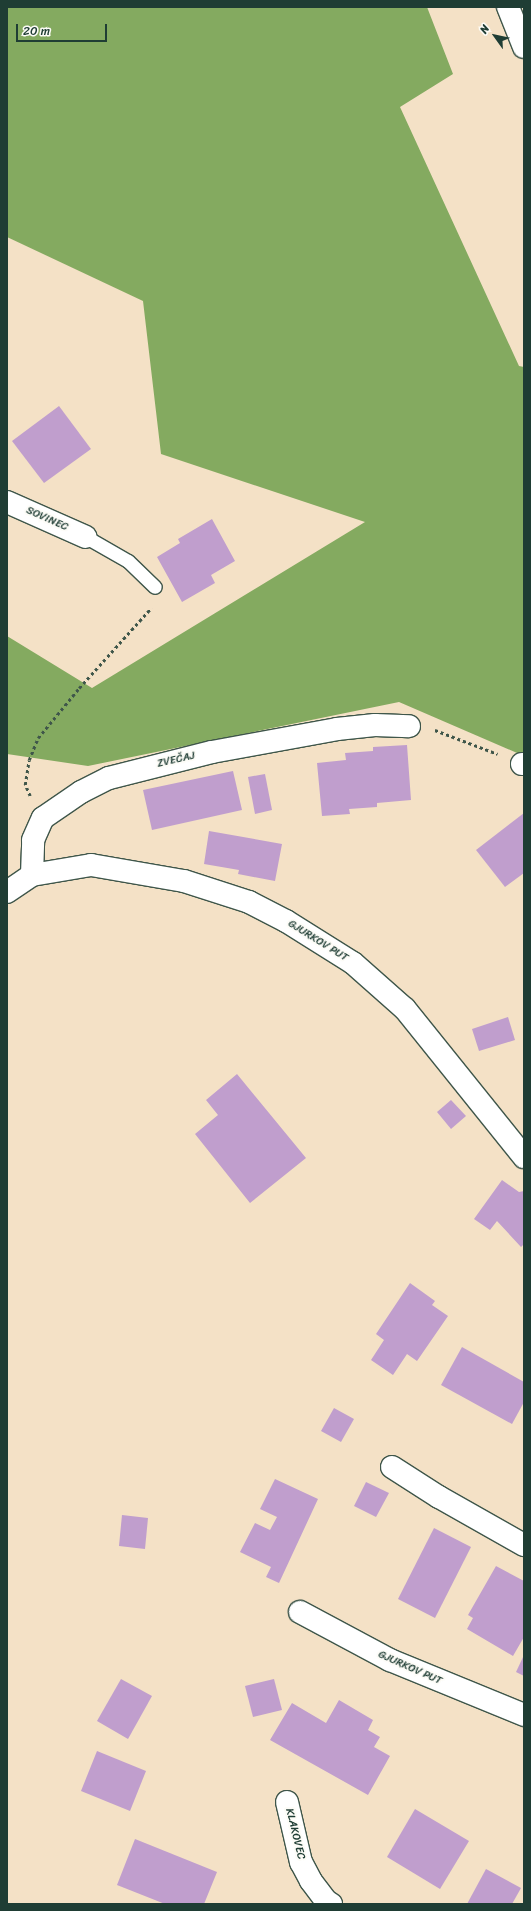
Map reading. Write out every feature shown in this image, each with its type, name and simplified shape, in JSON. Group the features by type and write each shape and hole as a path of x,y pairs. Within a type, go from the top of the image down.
{"street":[{"path":"508,7 524,47"},
{"name":"SOVINEC","path":"7,502 86,537"},
{"name":"ZVEČAJ","path":"43,818 81,792 109,778 158,764 337,729 375,725 409,726"},
{"path":"7,892 32,875 33,840 43,818"},
{"name":"GJURKOV PUT","path":"32,875 91,865 150,874 184,881 223,893 249,902 286,921 353,963 400,1004 524,1157"},
{"path":"392,1467 439,1497 524,1545"},
{"name":"GJURKOV PUT","path":"300,1612 390,1660 524,1715"},
{"name":"KLAKOVEC","path":"287,1802 301,1862 311,1881 331,1904"}],"lane":[{"path":"86,537 128,561 155,587"}],"path":[{"path":"43,818 25,785 29,760 38,738 79,688 158,601 155,587"},
{"path":"433,729 467,740 523,764"}],"green space":[{"path":"7,7 427,7 453,74 400,107 519,366 524,367 524,756 399,702 88,766 7,754 7,636 92,688 365,522 161,454 143,301 7,237"}],"building":[{"path":"59,406 91,449 44,483 12,441"},
{"path":"212,519 235,561 211,575 215,583 182,602 157,557 180,543 178,539"},
{"path":"407,745 411,800 377,803 377,807 349,809 350,814 322,816 317,763 346,760 345,753 373,751 373,747"},
{"path":"233,771 242,810 152,830 143,790"},
{"path":"265,774 272,810 255,814 248,777"},
{"path":"524,813 524,873 505,887 476,850"},
{"path":"209,831 282,844 275,881 238,874 239,870 204,864"},
{"path":"508,1017 515,1040 479,1051 472,1029"},
{"path":"237,1074 306,1158 250,1203 195,1134 218,1115 206,1100"},
{"path":"451,1100 466,1116 451,1129 437,1112"},
{"path":"502,1180 519,1192 524,1191 524,1244 521,1247 497,1221 490,1230 474,1219"},
{"path":"410,1283 435,1301 432,1305 448,1316 417,1361 407,1354 393,1375 371,1360 384,1340 376,1334"},
{"path":"462,1347 524,1382 524,1402 512,1424 441,1385"},
{"path":"334,1408 354,1419 341,1442 321,1431"},
{"path":"275,1479 318,1499 279,1583 266,1577 271,1567 240,1552 255,1523 270,1530 277,1517 260,1509"},
{"path":"366,1482 389,1493 376,1517 354,1506"},
{"path":"122,1515 148,1518 145,1549 119,1546"},
{"path":"434,1528 471,1547 435,1618 398,1599"},
{"path":"496,1566 524,1581 524,1637 513,1656 467,1629 473,1618 468,1615"},
{"path":"524,1655 524,1676 516,1672"},
{"path":"121,1679 152,1696 128,1739 97,1721"},
{"path":"274,1679 282,1710 253,1717 245,1686"},
{"path":"339,1700 373,1720 368,1730 380,1737 374,1747 390,1756 368,1795 270,1740 292,1703 326,1723"},
{"path":"97,1751 146,1771 130,1811 81,1791"},
{"path":"415,1809 469,1841 440,1889 387,1857"},
{"path":"135,1839 217,1872 204,1904 165,1904 117,1885"},
{"path":"486,1869 521,1888 512,1904 467,1904"}]}
